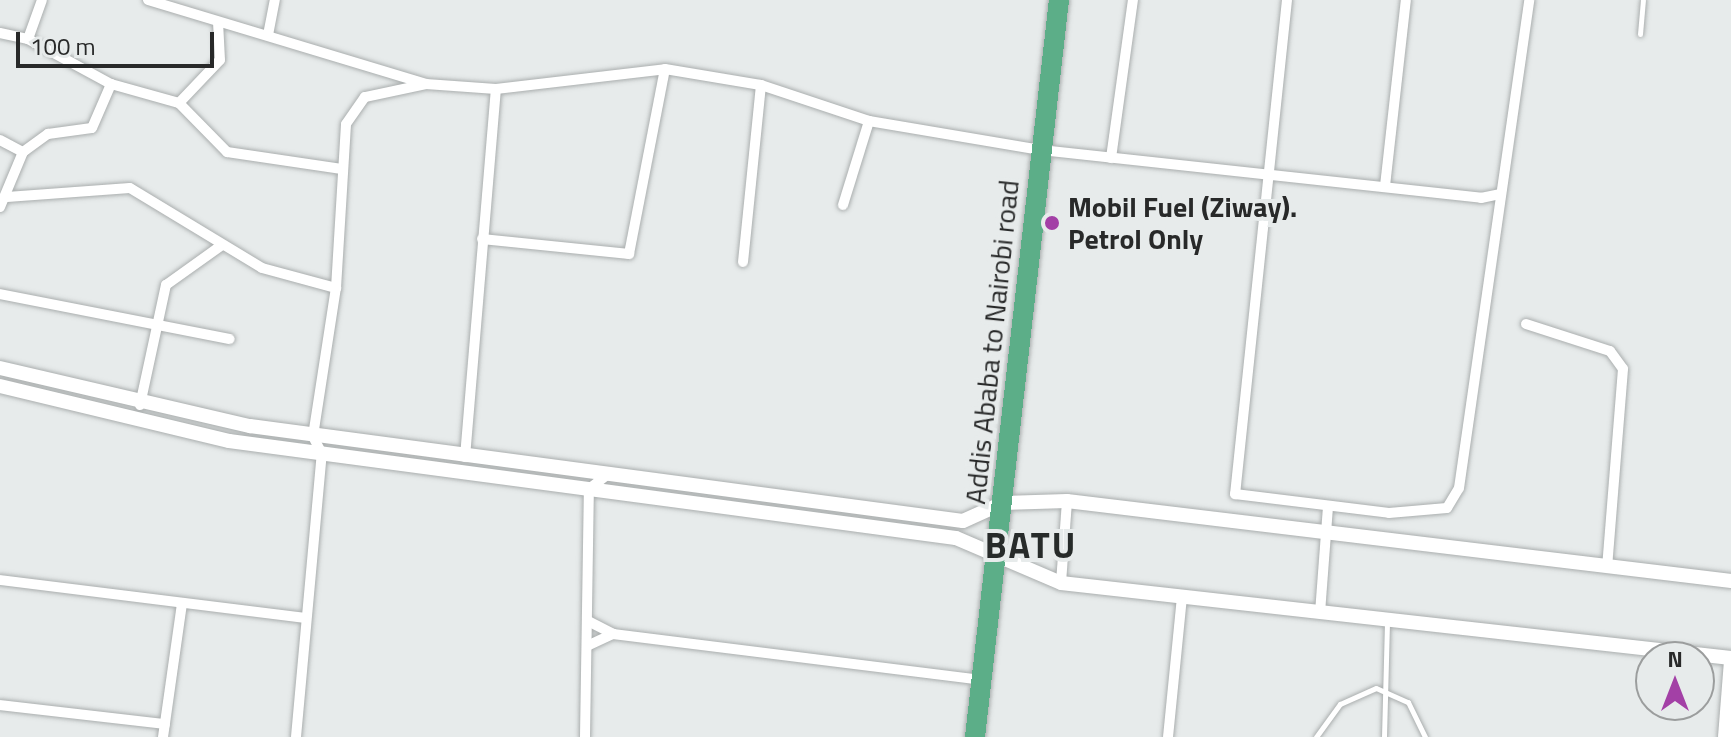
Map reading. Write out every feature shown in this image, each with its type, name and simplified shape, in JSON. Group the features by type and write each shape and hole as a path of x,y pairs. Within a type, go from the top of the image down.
{"highway":[{"name":"Addis Ababa to Nairobi road","path":"975,737 1059,0"}],"main road":[{"path":"0,368 140,405 313,436 963,521 1003,503 1067,501 1330,529 1731,581"},
{"path":"0,386 142,425 322,454 956,538 1061,583 1731,659 1725,737"}],"street":[{"path":"28,39 42,0"},
{"path":"148,0 426,84 496,89 665,69 761,85 869,121 1041,150 1481,198 1500,194"},
{"path":"268,35 275,0"},
{"path":"1111,158 1133,0"},
{"path":"1287,0 1235,494 1389,513 1442,510 1452,502 1529,0"},
{"path":"1385,186 1406,0"},
{"path":"179,103 220,60 218,22"},
{"path":"0,33 28,39 111,84 179,103 227,152 342,169"},
{"path":"482,239 629,254 665,69"},
{"path":"111,84 92,128 48,134 23,152 3,202 122,186 262,268 336,288"},
{"path":"296,737 322,454 313,436 336,288 342,169 355,104 426,84"},
{"path":"743,262 761,85"},
{"path":"465,457 496,89"},
{"path":"843,205 869,121"},
{"path":"0,140 23,152"},
{"path":"140,405 154,325 166,285 222,245"},
{"path":"0,294 230,339"},
{"path":"1526,324 1610,351 1623,369 1607,566"},
{"path":"585,737 589,489 607,475"},
{"path":"1061,583 1067,501"},
{"path":"1320,613 1330,529 1328,507"},
{"path":"0,580 305,618"},
{"path":"1168,737 1182,596"},
{"path":"163,737 182,603"},
{"path":"588,621 613,634 981,680"},
{"path":"587,646 613,634"},
{"path":"0,705 165,724"}],"lane":[{"path":"1640,34 1643,0"},
{"path":"1384,737 1387,621"},
{"path":"1316,737 1350,697 1386,690 1408,702 1425,737"}],"place":[{"name":"Mobil Fuel (Ziway). Petrol Only","path":"1052,223"}],"district":[{"name":"BATU","path":"1031,545"}]}
